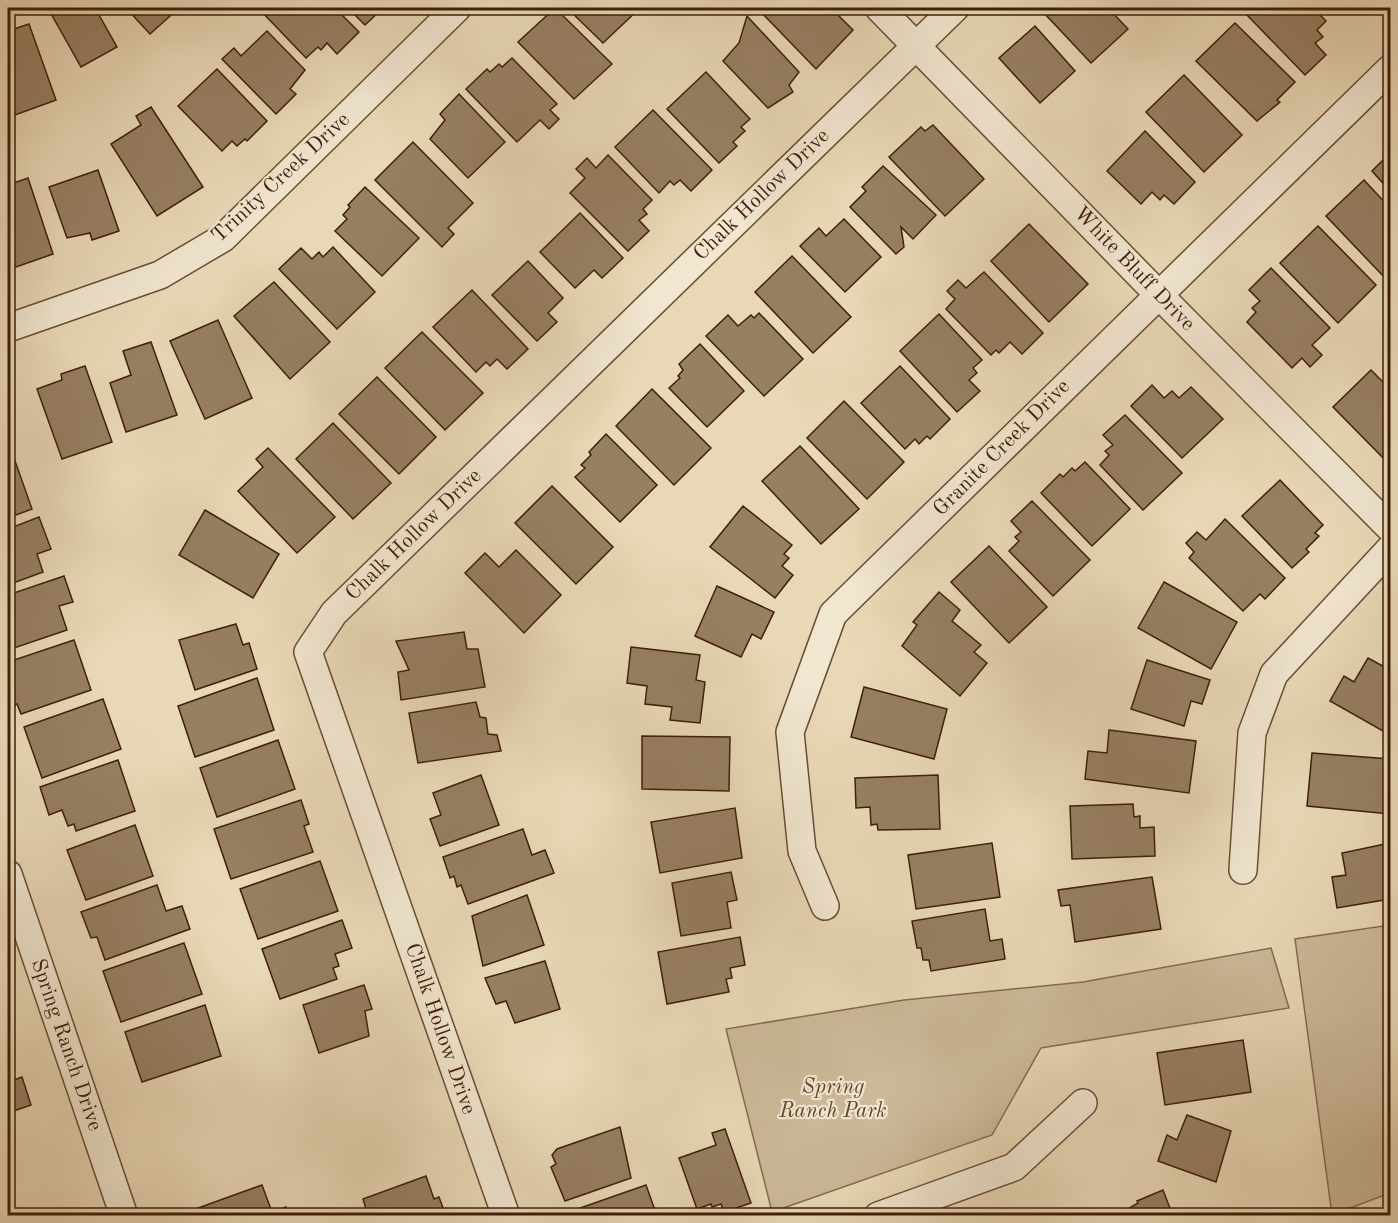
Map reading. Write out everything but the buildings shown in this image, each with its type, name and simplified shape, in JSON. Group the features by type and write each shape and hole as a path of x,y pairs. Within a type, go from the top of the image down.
{"street":[{"name":"Trinity Creek Drive","path":"8,328 160,275 223,238 457,8"},
{"name":"White Bluff Drive","path":"879,8 1390,528"},
{"name":"Chalk Hollow Drive","path":"506,1215 308,652 334,613 955,8"},
{"name":"Granite Creek Drive","path":"825,906 802,851 790,732 833,614 1390,69"},
{"path":"1243,870 1252,733 1274,674 1390,549"},
{"name":"Spring Ranch Drive","path":"8,874 124,1215"},
{"path":"878,1215 1014,1167 1083,1103"}],"green space":[{"path":"1390,925 1390,1193 1332,1215 1295,939"},
{"name":"Spring Ranch Park","path":"1271,948 1289,1008 1041,1048 992,1135 772,1212 726,1029 904,1000 1083,982"}]}
